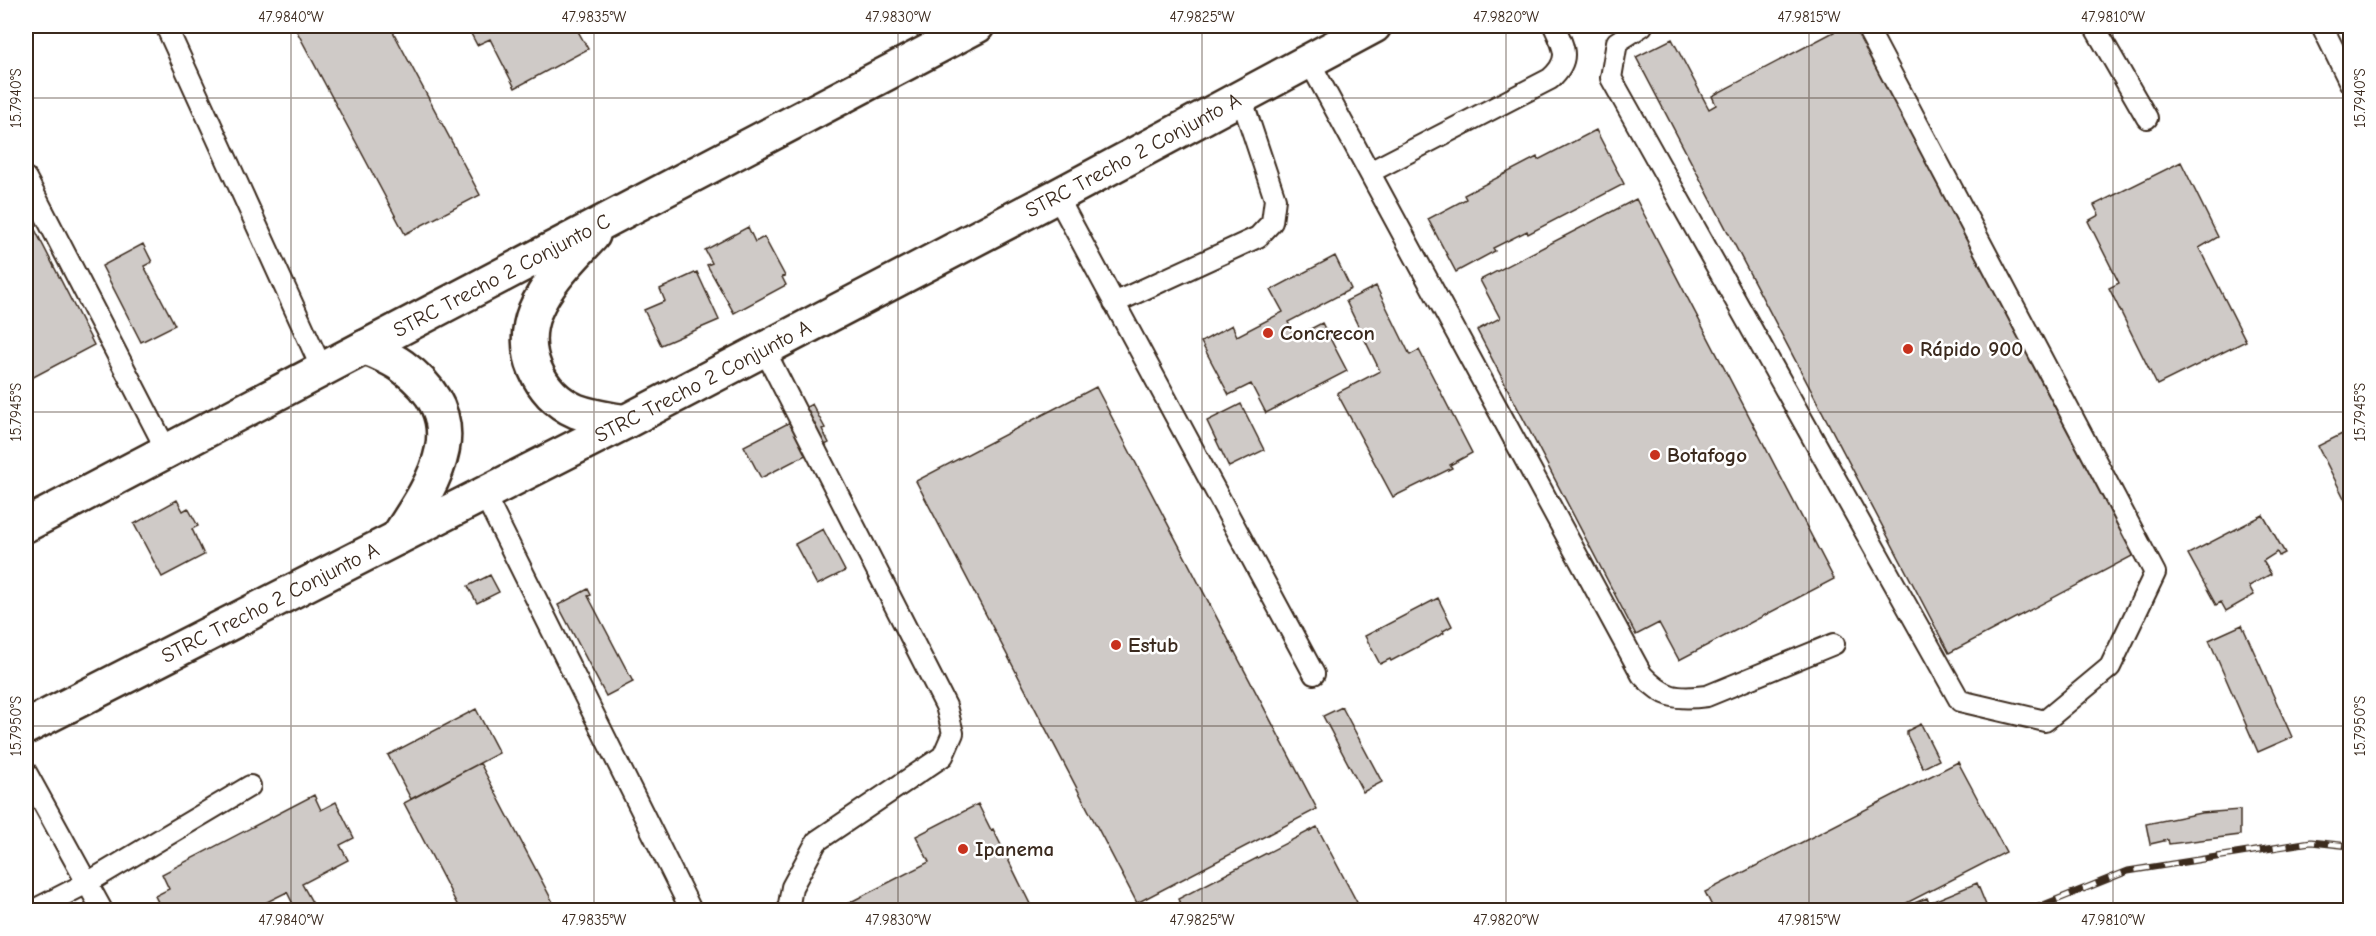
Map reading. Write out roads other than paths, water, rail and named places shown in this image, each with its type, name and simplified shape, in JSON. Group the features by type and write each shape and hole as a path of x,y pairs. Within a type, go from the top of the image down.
{"street":[{"name":"STRC Trecho 2 Conjunto C","path":"26,525 977,26"},
{"name":"STRC Trecho 2 Conjunto A","path":"26,727 625,422 1057,196 1374,26"},
{"path":"603,222 557,276 542,298 530,327 531,356 543,386 563,404 592,416 625,422"},
{"path":"365,347 401,364 428,387 445,426 440,463 427,492 396,539"}],"lane":[{"path":"166,26 322,369"},
{"path":"1370,172 1550,79 1562,69 1565,56 1562,42 1554,26"},
{"path":"1642,26 1617,42 1611,78 1960,701 2044,721 2110,667 2154,573 1866,26"},
{"path":"2094,26 2147,118"},
{"path":"2322,26 2350,82"},
{"path":"1310,61 1642,675 1658,692 1685,699 1707,696 1834,644"},
{"path":"1114,303 1258,237 1272,222 1275,199 1241,97"},
{"path":"26,178 167,451"},
{"path":"1057,196 1314,674"},
{"path":"764,349 946,706 953,733 942,756 817,841 792,887 788,910"},
{"path":"484,494 691,910"},
{"path":"26,772 102,910"},
{"path":"34,910 87,883 250,786"}],"railway":[{"path":"2031,910 2128,871 2311,842 2350,846"}],"place":[{"name":"Concrecon","path":"1268,333"},
{"name":"Rápido 900","path":"1908,349"},
{"name":"Botafogo","path":"1655,455"},
{"name":"Estub","path":"1116,645"},
{"name":"Ipanema","path":"963,849"}]}
